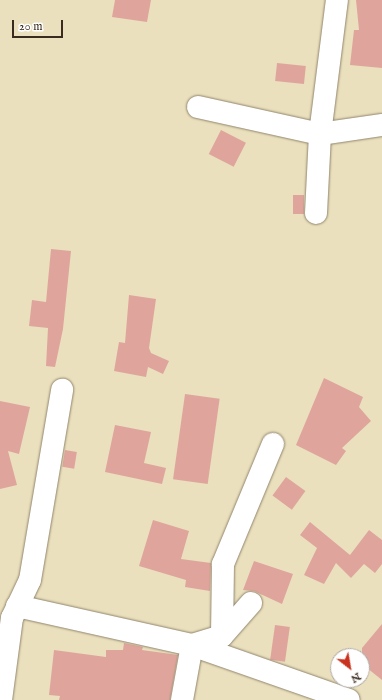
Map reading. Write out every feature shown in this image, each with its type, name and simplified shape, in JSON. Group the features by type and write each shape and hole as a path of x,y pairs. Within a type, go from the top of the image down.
{"street":[{"path":"316,213 320,134 337,0"},
{"path":"198,107 320,134 382,125"},
{"path":"1,700 10,614 30,580 62,390"},
{"path":"222,636 223,564 272,444"},
{"path":"192,645 222,636 251,603"},
{"path":"10,614 192,645 349,700"},
{"path":"182,700 192,645"}],"building":[{"path":"115,0 151,0 147,22 112,17"},
{"path":"356,0 382,0 382,68 350,65 354,30 359,30"},
{"path":"277,63 306,66 304,84 275,81"},
{"path":"221,130 246,143 234,167 209,154"},
{"path":"293,195 304,195 304,214 293,214"},
{"path":"51,249 71,251 63,329 55,367 46,366 48,328 29,326 32,300 46,302"},
{"path":"129,295 156,299 149,348 151,353 169,361 163,374 148,367 146,377 114,371 119,342 125,343"},
{"path":"324,378 363,397 359,407 371,421 342,448 346,451 336,465 296,445"},
{"path":"185,394 220,399 208,484 173,479"},
{"path":"0,401 30,407 19,454 8,451 17,485 0,489"},
{"path":"115,425 151,432 144,463 166,468 162,484 105,472"},
{"path":"65,450 77,452 74,469 62,467"},
{"path":"286,477 305,491 292,510 272,496"},
{"path":"153,520 189,531 181,559 211,563 210,591 185,587 186,580 139,566"},
{"path":"310,522 350,555 369,530 382,540 382,564 375,573 364,564 351,578 336,563 324,584 304,575 317,548 300,535"},
{"path":"254,561 293,574 282,604 254,591 243,590"},
{"path":"382,624 382,680 370,670 370,648 362,648"},
{"path":"275,625 290,627 285,662 270,660"},
{"path":"124,643 143,647 142,650 178,655 170,700 59,700 60,696 49,695 54,650 106,657 106,650 123,650"}]}
